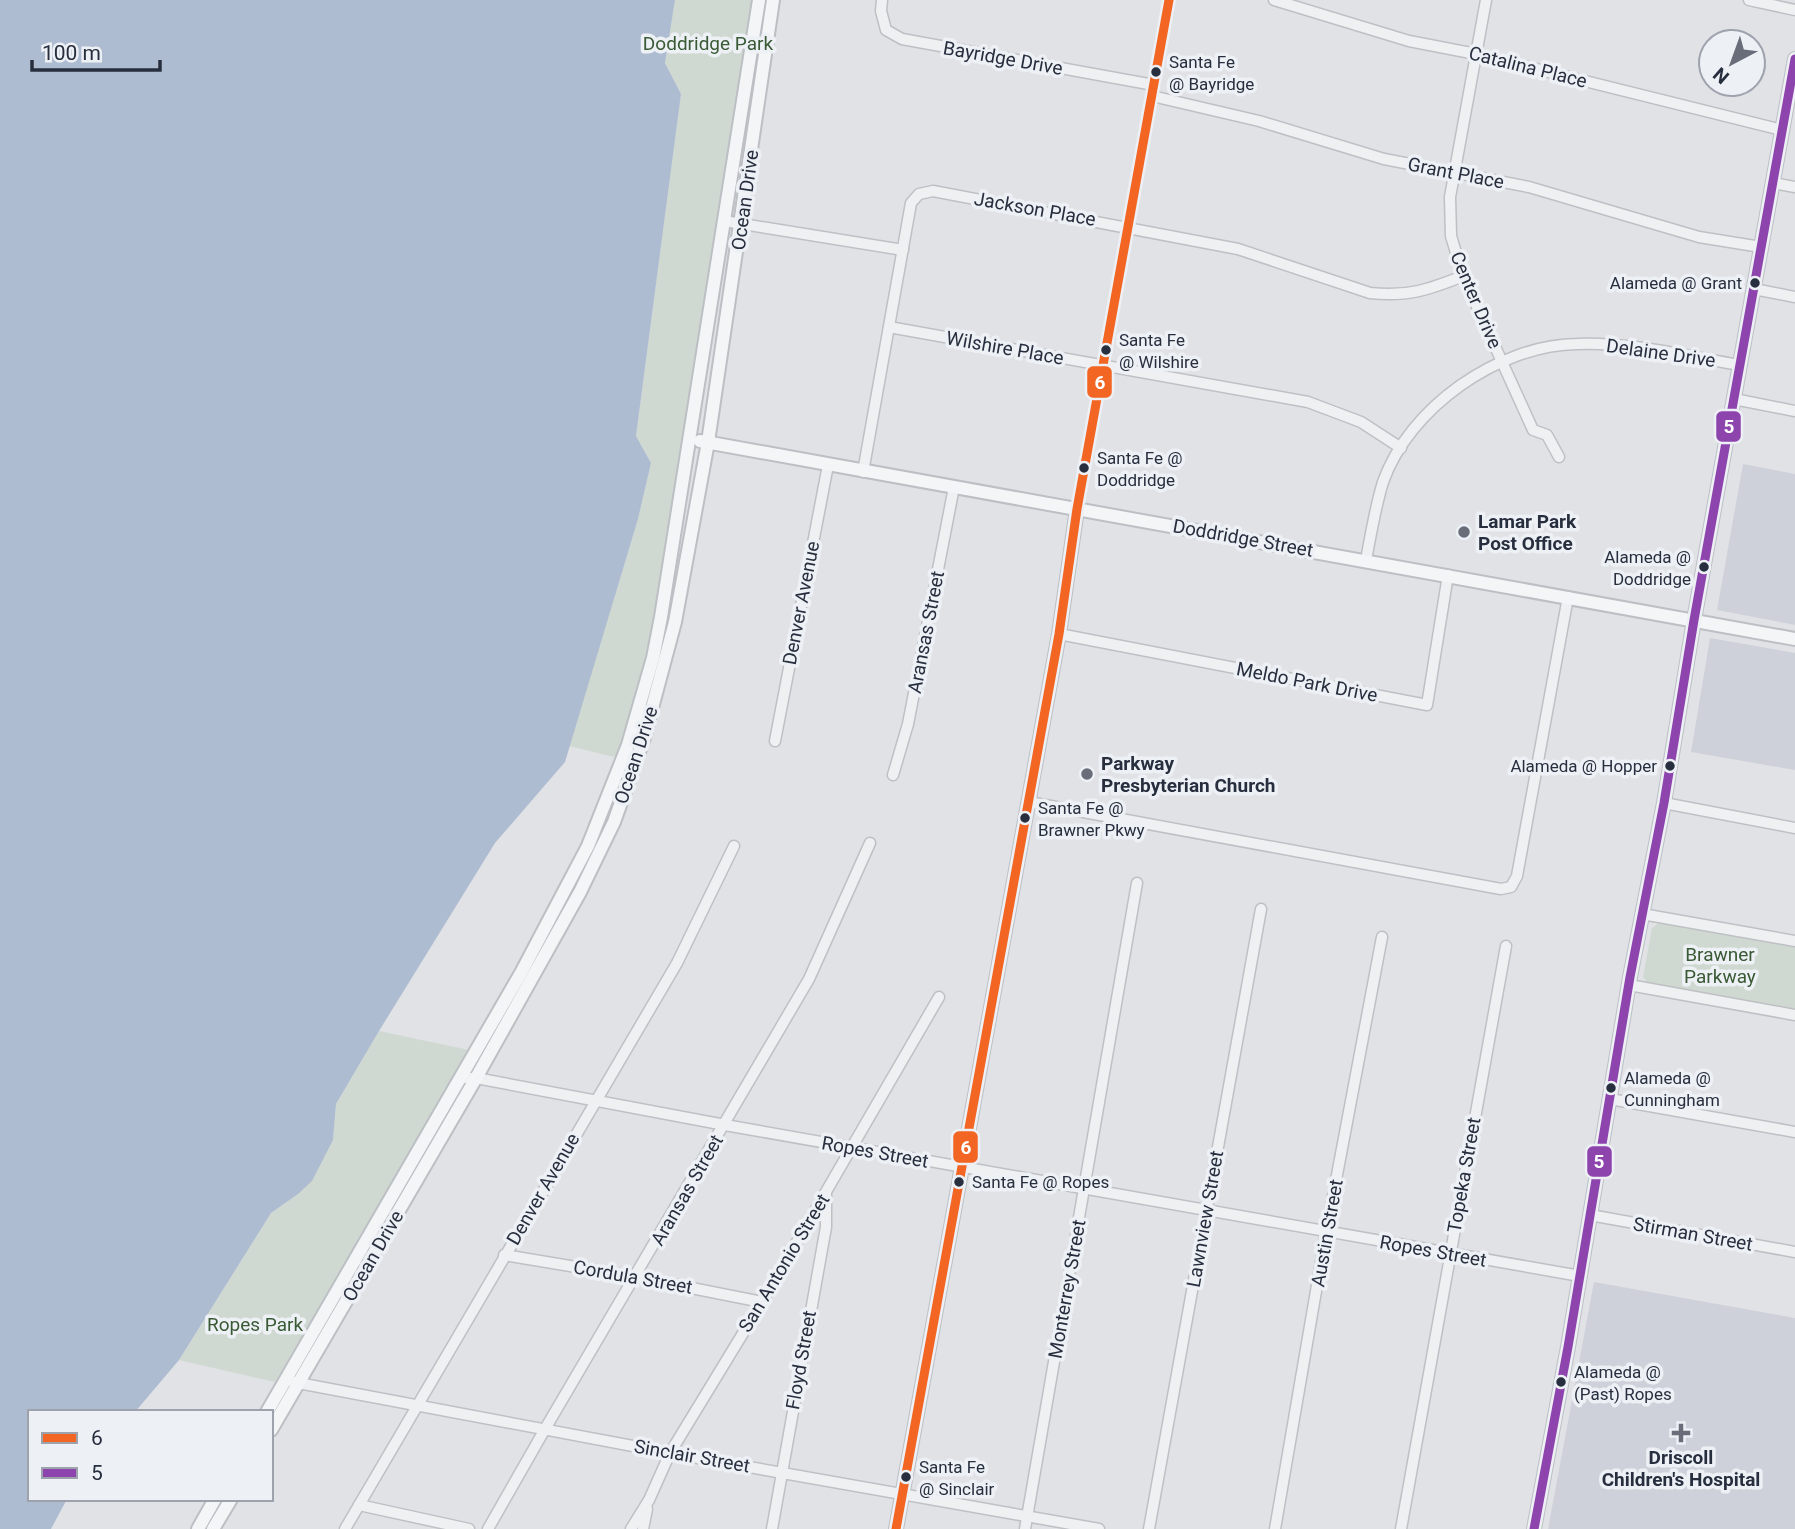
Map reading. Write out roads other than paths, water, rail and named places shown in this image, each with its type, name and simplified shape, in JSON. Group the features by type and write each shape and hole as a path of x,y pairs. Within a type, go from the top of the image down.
{"main road":[{"name":"Ocean Drive","path":"649,694 759,0"},
{"name":"Ocean Drive","path":"269,1410 327,1334 476,1078 550,934 580,892 628,745 675,622 708,442 773,0"},
{"path":"1534,1529 1795,60"},
{"path":"746,77 762,79"},
{"path":"736,144 752,146"},
{"name":"Doddridge Street","path":"691,439 1795,639"},
{"path":"896,1529 1059,634 1077,509"},
{"name":"Ocean Drive","path":"550,934 568,886 594,848"},
{"path":"568,886 580,892"},
{"name":"Ocean Drive","path":"273,1425 316,1327 461,1078 527,976"},
{"path":"371,1230 384,1237"},
{"path":"316,1327 327,1334"},
{"path":"214,1501 200,1525 213,1529 230,1501"}],"street":[{"name":"Bayridge Drive","path":"883,0 881,11 886,30 902,40 1153,90"},
{"path":"1077,509 1169,0"},
{"name":"Catalina Place","path":"1274,0 1409,41 1476,54 1782,130"},
{"name":"Center Drive","path":"1486,0 1450,197 1449,218 1455,253 1463,276 1533,430 1547,435 1559,457"},
{"path":"1749,0 1795,10"},
{"name":"Grant Place","path":"1153,90 1384,159 1529,187 1699,237 1761,247"},
{"path":"1773,183 1795,187"},
{"name":"Jackson Place","path":"903,250 911,203 919,194 933,191 1129,226 1238,249 1370,293 1406,295 1424,292 1463,276"},
{"path":"724,221 903,250 863,471"},
{"path":"1754,289 1795,297"},
{"name":"Wilshire Place","path":"889,327 1308,402 1361,422 1401,448"},
{"name":"Delaine Drive","path":"1366,560 1384,480 1401,448 1443,398 1470,378 1540,348 1574,344 1619,344 1740,365"},
{"path":"1734,399 1795,411"},
{"name":"Denver Avenue","path":"775,741 828,465"},
{"name":"Aransas Street","path":"893,775 908,724 954,487"},
{"name":"Meldo Park Drive","path":"1059,634 1427,705 1448,575"},
{"path":"1029,802 1500,889 1511,887 1517,876 1568,597"},
{"path":"1664,803 1795,828"},
{"name":"Aransas Street","path":"488,1529 809,979 870,843"},
{"name":"Denver Avenue","path":"345,1529 677,963 734,846"},
{"name":"Monterrey Street","path":"1025,1529 1137,883"},
{"name":"Lawnview Street","path":"1149,1529 1261,909"},
{"path":"1642,914 1795,941"},
{"name":"Austin Street","path":"1275,1529 1326,1233 1382,937"},
{"name":"Topeka Street","path":"1401,1529 1506,946"},
{"path":"1629,985 1795,1015"},
{"name":"San Antonio Street","path":"631,1529 649,1500 670,1453 853,1147 939,997"},
{"name":"Ropes Street","path":"461,1078 476,1078 725,1125 1207,1209 1326,1233 1580,1276"},
{"path":"1610,1099 1795,1132"},
{"name":"Floyd Street","path":"772,1529 826,1227 827,1191"},
{"name":"Stirman Street","path":"1590,1215 1795,1252"},
{"name":"Cordula Street","path":"504,1255 762,1301"},
{"name":"Sinclair Street","path":"292,1382 670,1453 1099,1529"},
{"path":"643,1529 649,1500"},
{"path":"359,1505 469,1529"}],"water":[{"path":"0,0 675,0 665,63 681,94 636,436 651,463 638,519 565,762 495,843 336,1104 333,1140 312,1181 271,1213 179,1360 137,1410 28,1410 28,1501 66,1501 51,1529 0,1529"}],"place":[{"name":"Santa Fe @ Bayridge","path":"1156,72"},
{"name":"Alameda @ Grant","path":"1755,283"},
{"name":"Santa Fe @ Wilshire","path":"1106,350"},
{"name":"Santa Fe @ Doddridge","path":"1084,468"},
{"name":"Lamar Park Post Office","path":"1464,532"},
{"name":"Alameda @ Doddridge","path":"1704,567"},
{"name":"Alameda @ Hopper","path":"1670,766"},
{"name":"Parkway Presbyterian Church","path":"1087,774"},
{"name":"Santa Fe @ Brawner Pkwy","path":"1025,818"},
{"name":"Alameda @ Cunningham","path":"1611,1088"},
{"name":"Santa Fe @ Ropes","path":"959,1182"},
{"name":"Alameda @ (Past) Ropes","path":"1561,1382"},
{"name":"Driscoll Children's Hospital","path":"1681,1433"},
{"name":"Santa Fe @ Sinclair","path":"906,1477"}],"park label":[{"name":"Doddridge Park","path":"708,43"},
{"name":"Brawner Parkway","path":"1720,965"},
{"name":"Ropes Park","path":"255,1324"}]}
